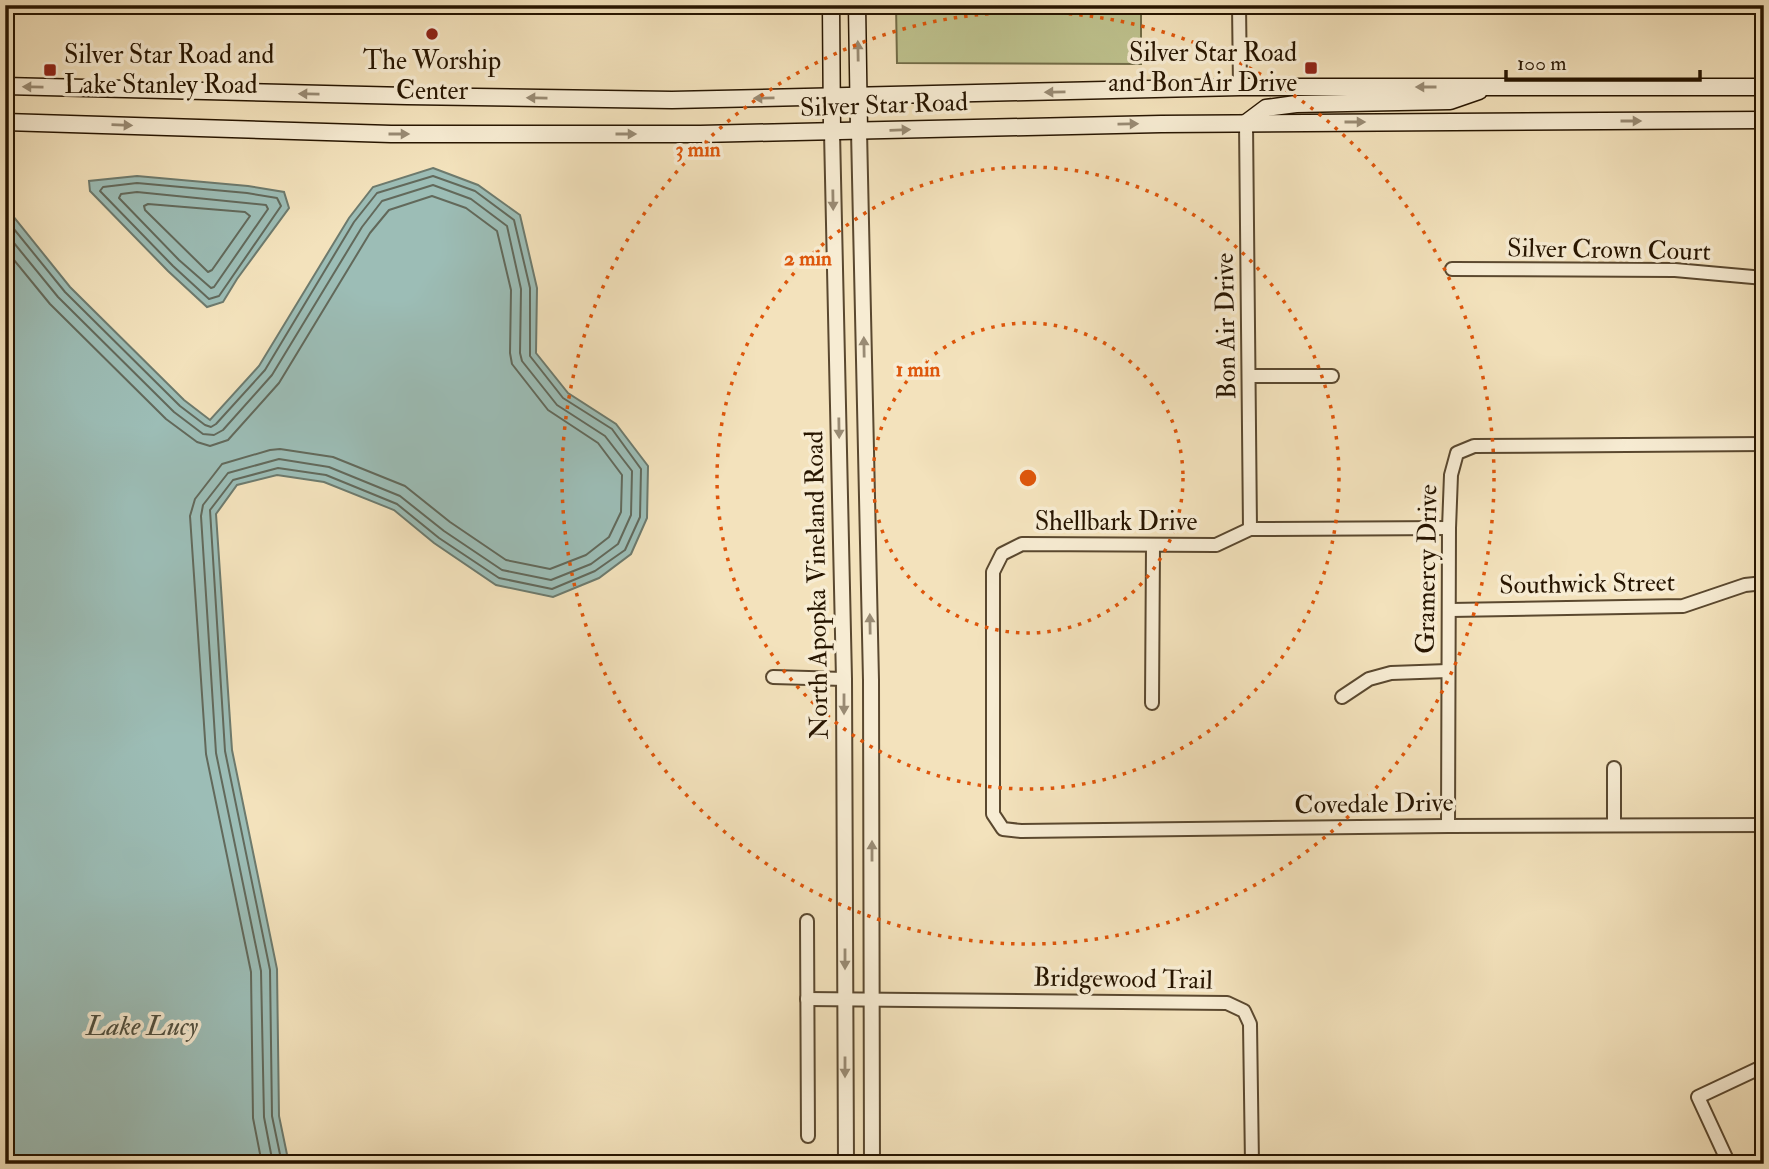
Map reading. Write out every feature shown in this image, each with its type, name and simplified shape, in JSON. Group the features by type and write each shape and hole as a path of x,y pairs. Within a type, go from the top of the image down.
{"main road":[{"name":"North Apopka Vineland Road","path":"831,5 832,132"},
{"name":"North Apopka Vineland Road","path":"857,5 859,131"},
{"name":"Silver Star Road","path":"5,86 672,100 1240,87 1764,87"},
{"path":"1247,123 1266,108 1296,104 1450,101 1491,87"},
{"name":"Silver Star Road","path":"5,122 391,134 832,132 1247,123 1764,120"}],"street":[{"path":"1239,5 1240,87"},
{"name":"Bon Air Drive","path":"1247,123 1250,529"},
{"name":"North Apopka Vineland Road","path":"859,131 871,680 872,1164"},
{"name":"North Apopka Vineland Road","path":"832,132 844,679 846,1164"},
{"name":"Silver Crown Court","path":"1452,269 1675,270 1764,278"},
{"path":"1249,376 1332,376"},
{"name":"Gramercy Drive","path":"1448,826 1449,528 1451,475 1457,453 1474,446 1764,444"},
{"name":"Shellbark Drive","path":"993,814 993,572 1003,554 1022,544 1216,545 1250,529 1449,528"},
{"path":"1153,546 1153,703"},
{"name":"Southwick Street","path":"1450,610 1683,606 1745,585 1764,583"},
{"path":"1342,696 1368,679 1391,673 1448,671"},
{"path":"773,677 844,679"},
{"path":"1614,768 1614,825"},
{"name":"Covedale Drive","path":"993,814 1003,829 1021,831 1764,825"},
{"path":"807,921 808,1136"},
{"name":"Bridgewood Trail","path":"807,999 1227,1003 1244,1011 1250,1024 1252,1164"},
{"path":"1729,1164 1698,1097 1764,1066"}],"green space":[{"path":"896,5 1141,5 1141,64 897,63"}],"water":[{"name":"Lake Lucy","path":"433,168 478,185 520,215 537,288 536,353 568,393 616,424 648,466 647,518 631,554 599,578 553,597 496,585 434,543 394,510 324,482 277,475 237,485 216,514 232,750 277,969 279,1116 289,1164 5,1164 5,206 70,287 184,400 210,420 259,366 349,218 373,187"},
{"path":"137,176 284,192 289,208 223,302 207,307 90,191 89,181"}],"place":[{"name":"The Worship Center","path":"432,34"},
{"name":"Silver Star Road and Bon Air Drive","path":"1311,68"},
{"name":"Silver Star Road and Lake Stanley Road","path":"50,70"}]}
